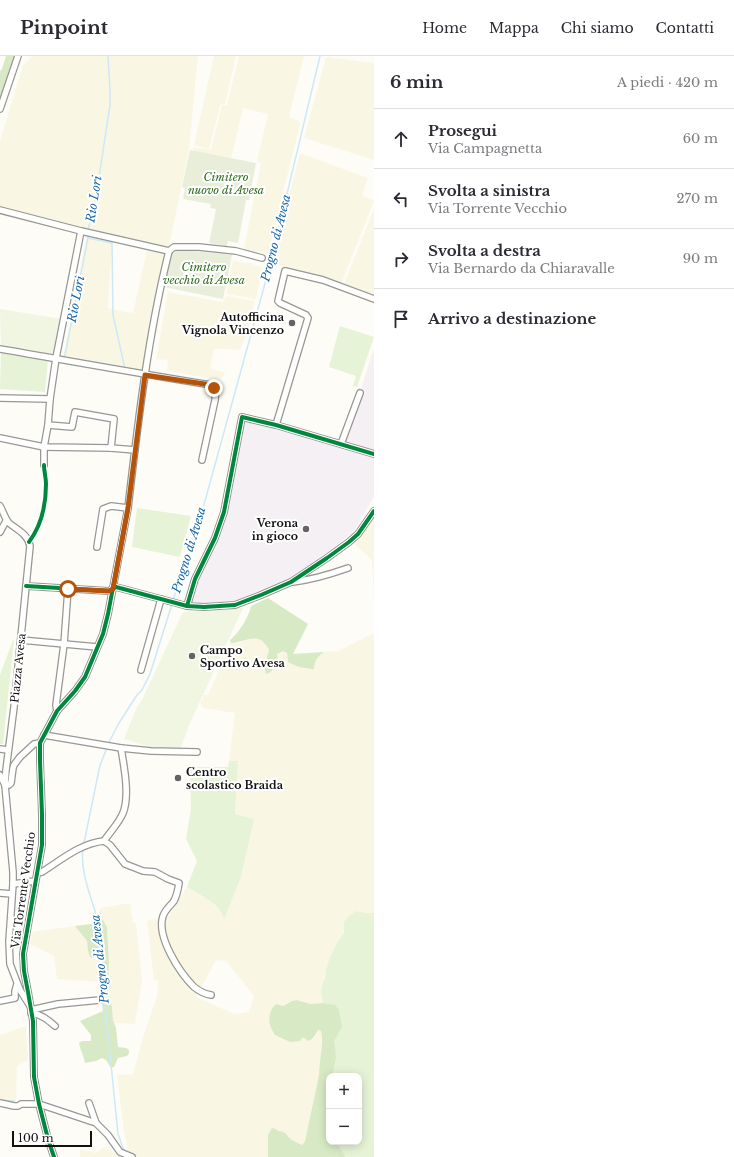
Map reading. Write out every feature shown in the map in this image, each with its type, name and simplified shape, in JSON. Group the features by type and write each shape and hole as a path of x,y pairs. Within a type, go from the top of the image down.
{"street":[{"path":"0,109 18,56"},
{"path":"0,210 84,232 169,251 174,247 199,247 236,251 262,258"},
{"path":"44,465 44,447 56,358 84,232"},
{"name":"Via Torrente Vecchio","path":"54,1157 39,1104 34,1077 33,1021 24,971 23,954 42,845 40,743 57,711 85,677 106,624 115,588 128,508 145,375 162,280 169,251"},
{"path":"276,425 308,318 306,315 278,301 285,271 323,280 374,299"},
{"path":"0,349 145,375 211,385 216,392 202,460"},
{"path":"341,444 360,393"},
{"path":"0,398 50,399"},
{"path":"48,426 72,427 76,412 114,419 111,448"},
{"path":"187,606 195,579 215,538 224,512 242,417 276,425 374,454"},
{"path":"0,438 44,447 111,448 135,450"},
{"path":"0,506 4,521 0,532"},
{"path":"97,547 103,509 111,506 128,508"},
{"path":"26,586 109,591 115,588 187,606 204,607 235,605 290,582 322,562 358,534 374,511"},
{"name":"Piazza Avesa","path":"4,521 24,534 29,542 30,554 5,785"},
{"path":"290,582 335,573 348,568"},
{"path":"57,711 56,705 64,644 68,589"},
{"path":"141,670 161,599"},
{"path":"21,640 97,647"},
{"path":"44,735 121,748 151,751 197,752"},
{"path":"5,785 9,785 11,783 13,767 20,757 34,744 40,743"},
{"path":"37,873 42,872 80,848 104,841 123,813 126,800 126,786 121,748"},
{"path":"0,749 8,750"},
{"path":"0,775 5,785 13,884 9,941 10,964 20,990 31,1010 55,1026"},
{"path":"104,841 110,845 125,864 143,871 155,872 179,883 178,894 163,914 162,930 169,954 175,963 195,987 202,992 211,995"},
{"path":"13,884 35,881"},
{"path":"0,893 12,894"},
{"path":"0,1001 15,998 17,983"},
{"path":"31,1010 58,1004 100,1000"},
{"path":"0,1103 14,1106 21,1104 39,1104 96,1123 108,1134 120,1152 131,1156"},
{"path":"89,1103 96,1123"}],"shaded area":[{"path":"32,56 198,56 189,149 169,247 83,228 0,207 0,141 23,65"},
{"path":"214,56 236,56 225,104 221,103 209,149 194,145"},
{"path":"239,56 304,56 289,117 299,121 300,124 270,247 268,251 264,253 244,249 261,163 257,161 268,114 243,108 231,159 193,151 193,147 211,150 222,105 227,105"},
{"path":"326,57 374,63 374,160 304,138"},
{"path":"300,153 368,178 362,196 374,201 341,284 322,277 285,268 273,261"},
{"path":"374,209 374,292 373,295 344,284"},
{"path":"86,237 112,243 108,308 120,311 133,313 147,250 165,254 141,375 63,360"},
{"path":"233,260 250,263 262,268 256,299 226,294"},
{"path":"168,292 223,302 226,296 255,301 247,333 240,350 214,349 210,369 224,372 225,374 220,380 167,371 168,360 156,359"},
{"path":"374,348 374,452 344,442"},
{"path":"243,420 326,441 374,456 374,497 353,532 316,561 288,579 256,594 232,602 204,605 189,603 223,511"},
{"path":"374,517 374,602 372,560 353,543"},
{"path":"374,633 374,913 356,911 350,915 345,922 344,933 330,957 326,970 321,993 323,1003 310,1004 297,1000 283,1006 280,1038 290,1042 304,1038 308,1041 315,1037 318,1030 321,1031 322,1053 319,1066 319,1075 305,1141 302,1145 288,1136 268,1155 268,1157 138,1157 129,1153 124,1132 117,1075 133,1074 143,1037 157,996 158,981 154,980 147,921 167,918 187,887 208,899 219,910 224,918 241,877 254,819 235,814 238,761 229,761 235,713 203,708 200,702 203,699 203,695 208,695 231,643 240,643 250,639 261,639 269,650 264,667 276,654 283,651 287,653 288,662 306,669 314,669 315,661 318,656 324,652 338,651","holes":["216,960 226,961 254,996 249,1012 234,1014 196,997"]},
{"path":"130,903 133,923 136,923 142,981 135,1024 115,1023 113,1020 112,1006 108,991 109,963 107,927 102,919 100,910 100,908"},
{"path":"75,926 87,941 88,951 99,958 102,974 99,982 57,979 54,956 30,944 32,932"},
{"path":"26,1026 28,1060 17,1066 16,1102 0,1102 0,1035"},
{"path":"106,1146 119,1157 80,1157 80,1149 95,1153"}],"green space":[{"path":"6,56 16,56 0,109 0,71"},
{"name":"Cimitero nuovo di Avesa","path":"190,150 256,163 249,200 246,200 238,243 228,241 227,246 209,243 216,209 210,208 211,204 183,199 185,188 182,187"},
{"name":"Cimitero vecchio di Avesa","path":"177,249 232,255 223,299 164,287 172,252"},
{"path":"0,309 61,319 54,354 1,345"},
{"path":"340,326 374,337 357,387 353,386 356,376 329,367"},
{"path":"1,352 48,360 45,392 0,389"},
{"path":"137,508 191,516 180,557 132,547"},
{"path":"268,598 308,624 293,654 324,652 317,659 314,669 307,669 288,662 287,653 283,651 277,654 278,660 271,672 266,674 264,667 269,650 261,640 253,639 231,643 230,640 243,625 251,606"},
{"name":"Campo Sportivo Avesa","path":"243,608 189,725 180,750 153,748 124,739 137,707 142,700 183,612"},
{"path":"13,640 3,744 0,744 0,675"},
{"path":"229,761 238,761 235,814 254,819 241,877 224,919 222,913 214,904 187,887 197,861 186,839 191,809 190,767 228,767"},
{"path":"100,910 102,919 107,927 109,963 108,991 112,1006 113,1020 116,1028 118,1047 129,1050 127,1056 118,1058 114,1067 111,1068 106,1060 102,1058 85,1063 79,1043 82,1041 91,1041 91,1035 80,1021 103,1011 99,982 101,979 102,970 99,958 96,956 93,958 90,957 87,941 75,926 98,923"},
{"path":"356,911 374,913 374,1157 346,1157 338,1145 362,1145 362,1073 334,1073 336,1060 334,1043 335,1038 329,1004 323,1003 321,993 330,957 344,933 344,922"},
{"path":"297,1000 310,1004 323,1003 335,1005 339,1010 342,1027 334,1041 336,1059 334,1073 326,1073 326,1145 338,1145 346,1157 268,1157 268,1135 272,1128 285,1133 292,1140 302,1145 305,1141 319,1075 322,1042 321,1031 318,1030 313,1038 308,1041 302,1038 300,1041 290,1042 275,1035 272,1029 269,1018 274,1006 277,1004 283,1006"}],"waterway":[{"name":"Rio Lori","path":"108,56 110,105 96,197 89,226 88,238 112,243 113,315 125,369"},
{"name":"Progno di Avesa","path":"173,600 200,519 269,269 320,56"},
{"name":"Rio Lorì","path":"64,360 88,238"},
{"name":"Progno di Avesa","path":"108,744 119,723 137,695 142,690 150,674 172,604"},
{"name":"Progno di Avesa","path":"84,843 100,765 107,748"},
{"name":"Progno di Avesa","path":"83,849 82,857 84,874 96,914 118,1134 124,1151"},
{"name":"Rio Lori","path":"0,1100 14,1101"}],"cycle path":[{"path":"187,606 195,579 215,538 224,512 242,417 276,425 374,454"},
{"path":"29,542 37,529 44,507 46,484 44,465"},
{"path":"54,1157 39,1104 34,1077 33,1021 24,971 23,954 42,845 40,743 57,711 85,677 103,634 128,508"},
{"path":"26,586 109,591 116,587 187,606 204,607 235,605 291,582 327,558 358,534 374,511"}],"place":[{"name":"Autofficina Vignola Vincenzo","path":"292,323"},
{"name":"Verona in gioco","path":"306,529"},
{"name":"Campo Sportivo Avesa","path":"192,656"},
{"name":"Centro scolastico Braida","path":"178,778"}],"route":[{"path":"68,589 109,591 113,589 128,508 145,375 211,385 214,388"}]}
